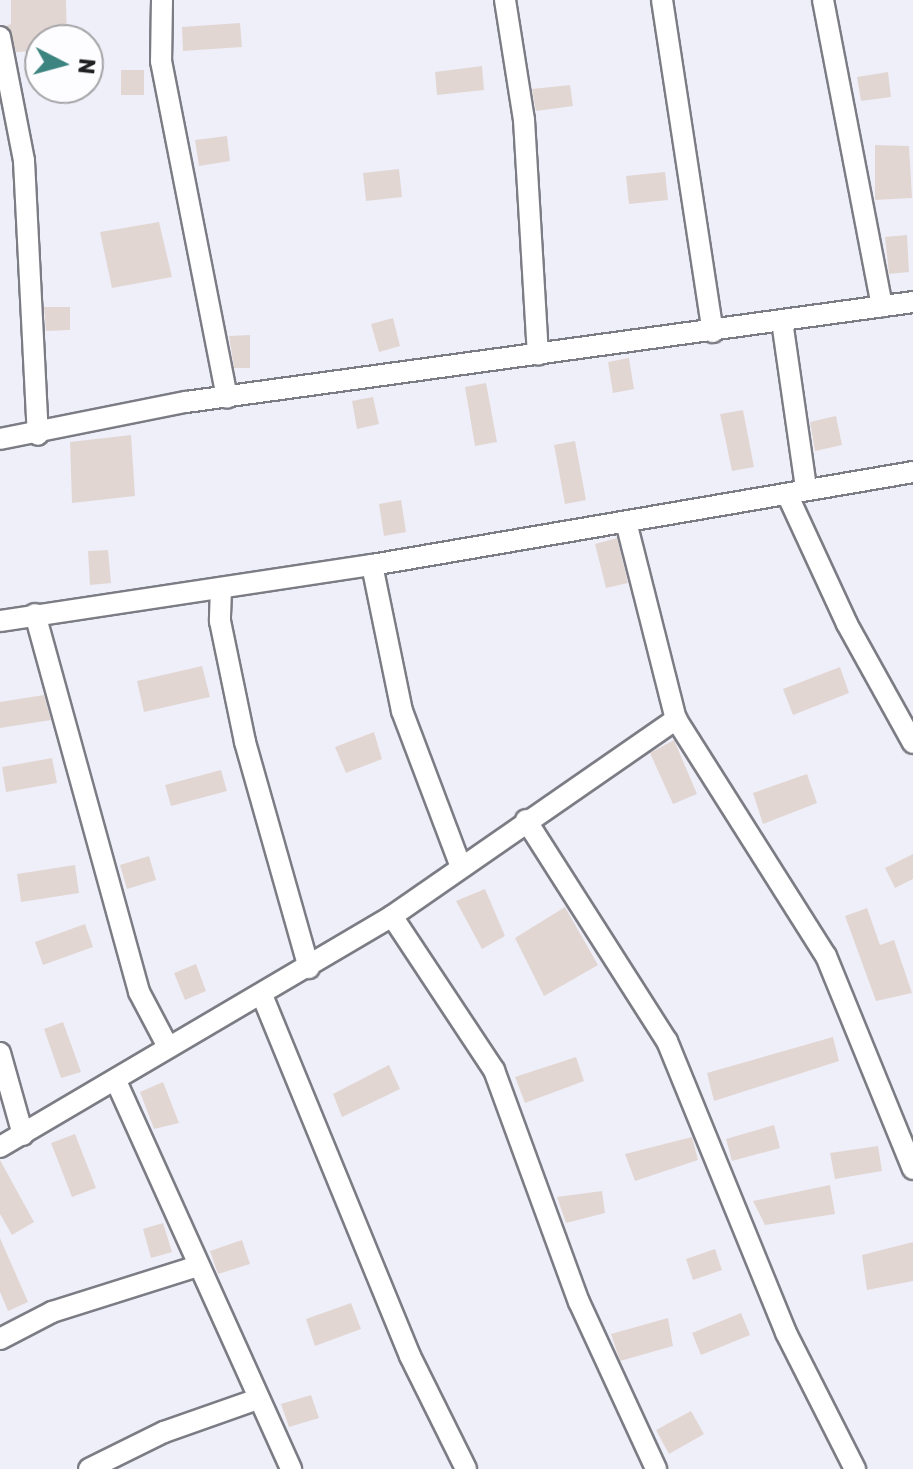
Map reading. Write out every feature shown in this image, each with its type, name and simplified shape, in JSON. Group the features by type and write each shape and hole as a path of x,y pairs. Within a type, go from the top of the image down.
{"street":[{"path":"162,0 161,61 227,398"},
{"path":"505,0 524,120 538,355"},
{"path":"662,0 713,332"},
{"path":"823,0 882,306"},
{"path":"0,37 24,161 38,435"},
{"path":"0,439 38,435 227,398 913,302"},
{"path":"782,321 796,491 847,624 913,743"},
{"path":"0,621 372,565 913,472"},
{"path":"626,522 676,719 826,956 913,1169"},
{"path":"372,565 402,711 461,867"},
{"path":"221,588 220,621 245,742 309,968"},
{"path":"35,614 139,992 167,1045"},
{"path":"0,1147 116,1081 167,1045 262,995 392,916 526,820 676,719"},
{"path":"526,820 667,1041 786,1333 855,1469"},
{"path":"392,916 494,1070 579,1302 656,1469"},
{"path":"262,995 410,1356 466,1469"},
{"path":"0,1053 23,1135"},
{"path":"116,1081 255,1400 291,1469"},
{"path":"0,1339 52,1312 198,1266"},
{"path":"89,1469 164,1432 255,1400"}],"building":[{"path":"11,0 66,0 67,24 24,24 24,52 16,52 6,26 11,24"},
{"path":"240,23 242,47 183,51 182,27"},
{"path":"482,66 484,90 437,95 435,72"},
{"path":"121,70 144,70 144,95 121,95"},
{"path":"888,72 891,97 861,101 857,77"},
{"path":"570,85 573,106 536,111 532,89"},
{"path":"227,136 230,161 199,166 195,140"},
{"path":"875,145 909,146 912,198 875,200"},
{"path":"399,169 402,197 366,201 363,173"},
{"path":"665,172 668,200 629,204 626,176"},
{"path":"159,222 172,277 112,288 100,232"},
{"path":"907,235 909,272 889,274 885,237"},
{"path":"44,307 70,307 70,330 46,331"},
{"path":"393,318 400,346 379,352 371,324"},
{"path":"250,335 250,368 234,368 229,336"},
{"path":"629,358 634,389 613,393 608,362"},
{"path":"486,383 497,442 475,446 465,387"},
{"path":"373,397 379,424 357,429 352,401"},
{"path":"743,410 754,467 732,471 720,414"},
{"path":"836,416 842,445 815,451 810,422"},
{"path":"131,435 135,496 72,503 70,442"},
{"path":"575,441 586,500 565,504 554,445"},
{"path":"401,500 406,532 384,536 379,504"},
{"path":"617,538 628,583 606,588 595,544"},
{"path":"108,550 111,583 90,585 88,551"},
{"path":"202,666 210,697 144,712 137,681"},
{"path":"840,667 849,693 793,715 783,689"},
{"path":"44,695 51,720 0,728 0,702"},
{"path":"374,732 382,759 346,773 335,747"},
{"path":"674,740 697,794 673,804 650,753"},
{"path":"52,758 57,783 6,792 2,767"},
{"path":"221,770 227,791 171,806 165,785"},
{"path":"807,774 817,803 763,824 753,793"},
{"path":"913,854 913,879 895,888 885,868"},
{"path":"149,856 156,880 127,889 120,865"},
{"path":"75,865 79,893 21,902 17,874"},
{"path":"485,889 505,936 482,949 456,901"},
{"path":"565,907 598,965 544,996 515,938"},
{"path":"867,908 880,945 894,940 912,993 876,1001 845,916"},
{"path":"85,924 93,947 43,965 35,942"},
{"path":"196,964 206,991 185,1000 174,973"},
{"path":"63,1022 81,1072 61,1078 44,1029"},
{"path":"833,1037 839,1061 714,1101 707,1073"},
{"path":"576,1057 584,1081 525,1103 515,1077"},
{"path":"389,1065 400,1089 342,1117 333,1094"},
{"path":"163,1082 179,1123 154,1129 140,1092"},
{"path":"774,1125 780,1148 732,1161 726,1139"},
{"path":"75,1134 96,1188 72,1197 51,1143"},
{"path":"692,1137 698,1160 635,1181 625,1154"},
{"path":"878,1146 882,1171 835,1179 830,1153"},
{"path":"0,1160 34,1222 12,1235 0,1214"},
{"path":"830,1185 835,1214 765,1225 753,1201"},
{"path":"602,1191 605,1213 566,1223 557,1197"},
{"path":"163,1223 172,1252 151,1258 143,1229"},
{"path":"0,1238 28,1302 8,1311 0,1292"},
{"path":"242,1240 250,1264 218,1274 210,1251"},
{"path":"913,1242 913,1281 867,1290 862,1255"},
{"path":"715,1249 722,1270 693,1280 686,1259"},
{"path":"351,1303 361,1329 315,1346 306,1319"},
{"path":"741,1313 750,1335 701,1355 692,1333"},
{"path":"668,1318 673,1346 620,1361 611,1334"},
{"path":"311,1395 319,1418 289,1427 281,1404"},
{"path":"691,1411 704,1434 669,1454 656,1430"}]}
